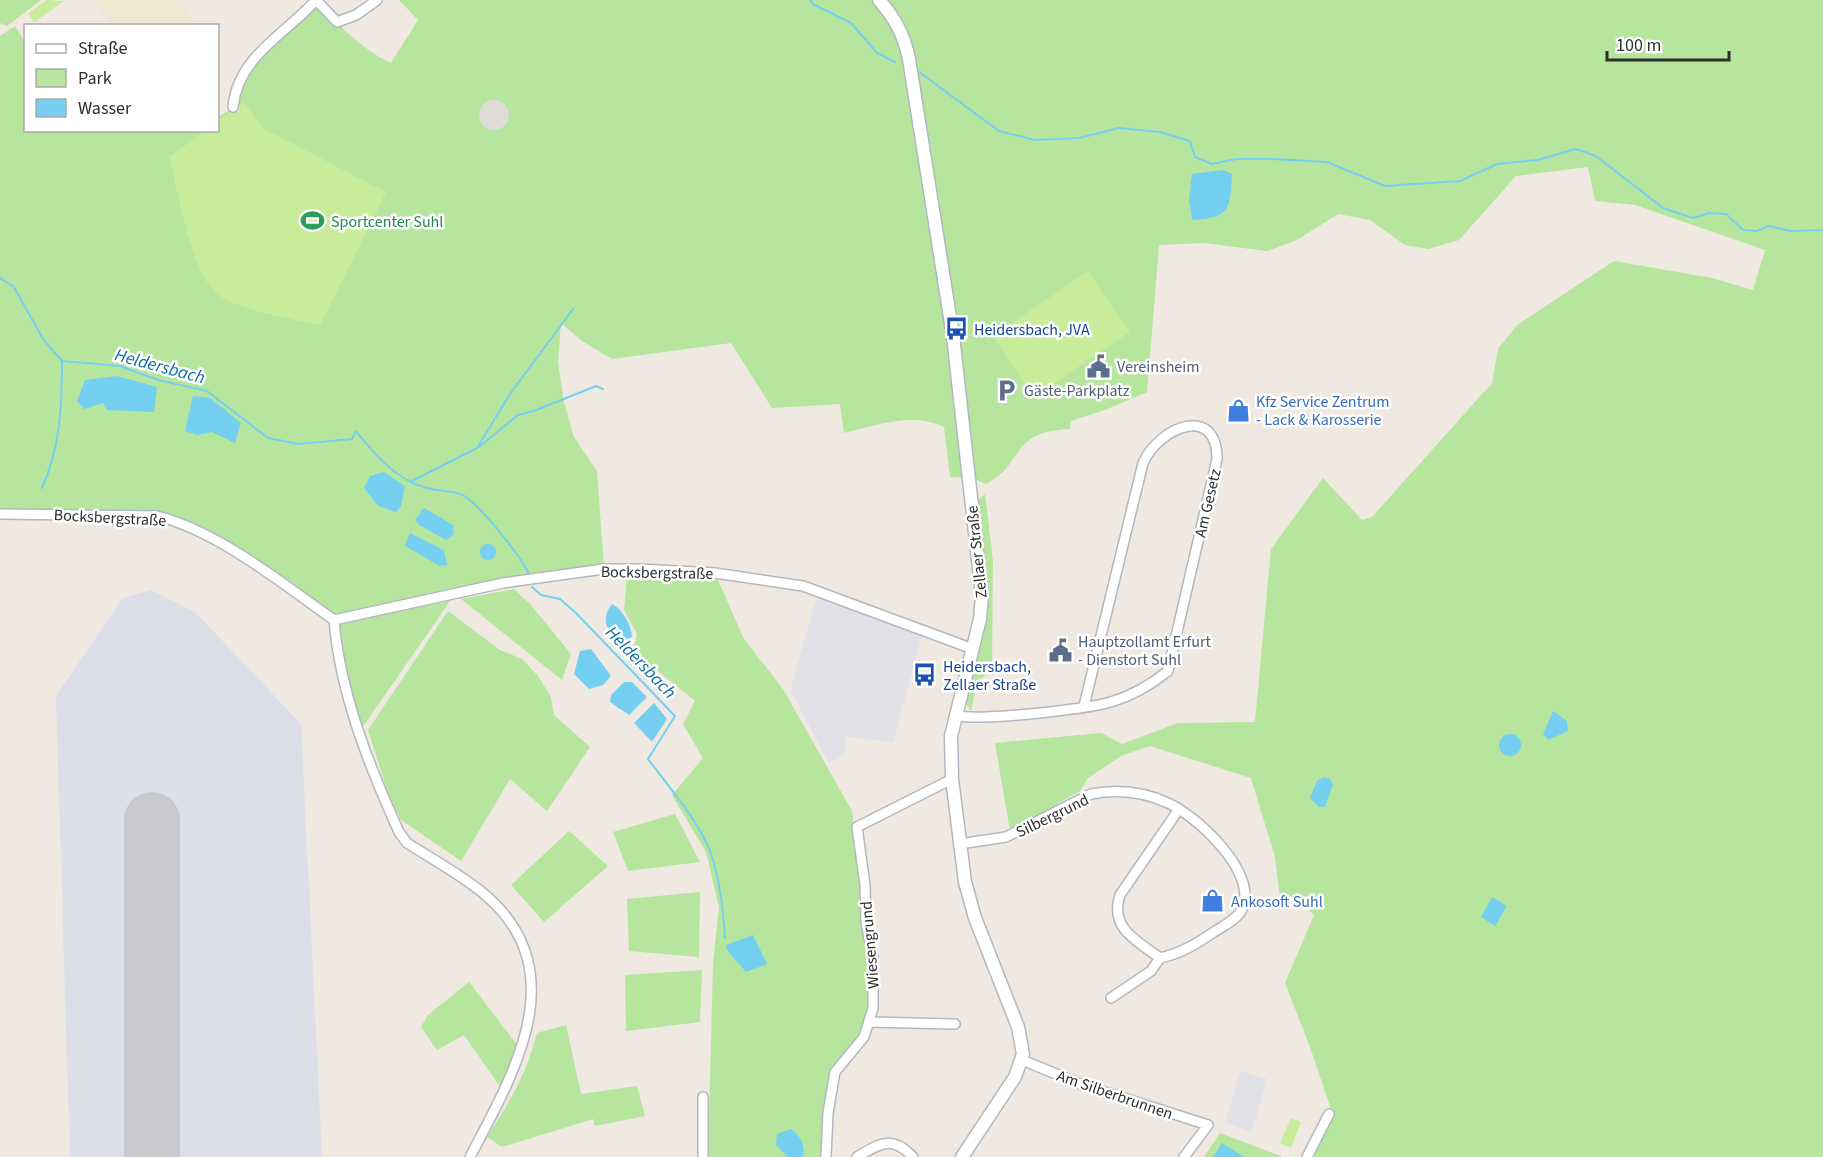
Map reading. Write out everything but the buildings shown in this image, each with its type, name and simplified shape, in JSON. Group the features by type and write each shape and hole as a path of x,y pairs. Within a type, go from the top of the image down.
{"street":[{"path":"233,107 241,82 256,55 316,0 337,22 356,15 377,0"},
{"name":"Zellaer Straße","path":"879,0 895,18 906,46 953,336 982,596 980,619 951,736 958,844 975,918 1022,1037 1022,1060"},
{"name":"Am Gesetz","path":"955,715 985,718 1084,706 1112,702 1155,682 1167,670 1217,459 1217,448 1212,436 1199,427 1190,426 1168,432 1149,450 1143,463 1084,706"},
{"name":"Bocksbergstraße","path":"0,514 157,516 183,523 264,570 334,621 503,583 604,569 651,570 715,573 803,586 973,649"},
{"path":"334,621 337,660 360,731 399,832 406,843 483,893 511,922 531,964 529,1027 513,1074 470,1157"},
{"name":"Wiesengrund","path":"826,1157 828,1113 835,1072 864,1037 873,1008 873,957 866,922 865,885 857,827 952,779"},
{"name":"Silbergrund","path":"958,844 1006,837 1077,800 1106,791 1152,797 1179,809 1227,853 1242,880 1244,900 1239,915 1179,954 1160,958 1151,971 1111,998"},
{"path":"1160,958 1129,935 1119,920 1116,907 1126,886 1179,809"},
{"path":"870,1022 955,1024"},
{"path":"962,1157 1015,1077 1022,1060"},
{"name":"Am Silberbrunnen","path":"1022,1060 1083,1085 1209,1125 1184,1157"},
{"path":"703,1157 704,1097"},
{"path":"1306,1157 1329,1114"},
{"path":"857,1157 878,1144 892,1143 901,1146 913,1157"}],"shaded area":[{"path":"92,0 180,0 193,19 186,24 111,24"},
{"path":"494,100 505,104 509,115 505,126 494,130 483,126 479,115 483,104"},
{"path":"151,590 196,613 301,724 322,1157 70,1157 56,696 123,598"},
{"path":"817,596 922,635 893,742 846,737 845,755 829,763 790,690"},
{"path":"1240,1071 1267,1079 1252,1132 1225,1123"}],"green space":[{"path":"0,0 41,0 7,26 0,23"},
{"path":"47,0 64,1 34,22 28,13"},
{"path":"316,0 360,44 391,63 418,20 399,0 877,0 889,18 899,40 912,91 966,478 950,477 944,427 919,420 907,420 844,433 840,404 772,408 731,343 612,359 582,341 561,323 558,362 564,402 574,437 597,471 604,569 455,594 360,731 334,620 272,575 226,546 180,523 157,516 0,514 0,36 15,26 24,40 24,132 219,132 219,116 236,106 234,100 256,55"},
{"path":"880,0 1823,0 1823,1157 1309,1157 1332,1112 1285,983 1314,915 1296,896 1280,898 1275,857 1251,778 1150,746 1121,756 1088,778 1080,791 1010,831 995,743 1101,733 1122,744 1178,723 1255,722 1271,549 1323,478 1362,520 1372,517 1492,383 1498,349 1517,325 1614,261 1712,278 1753,290 1765,250 1635,205 1595,201 1588,167 1516,176 1459,240 1428,249 1405,245 1370,220 1338,214 1297,240 1267,251 1204,243 1159,245 1147,392 1105,410 1071,421 1070,429 1050,431 1037,436 1027,442 1007,467 986,484 974,479 959,347 964,345 954,346 906,46"},
{"path":"244,102 264,129 386,192 320,325 267,313 226,300 208,284 200,269 187,231 169,157 204,132 219,132 219,120"},
{"path":"1088,271 1130,332 1034,397 993,336"},
{"path":"985,494 993,561 992,668 977,683 971,711 963,699 978,645 976,502"},
{"path":"627,576 718,580 744,639 783,689 852,811 870,957 870,1008 861,1036 832,1070 823,1157 708,1157 713,964 719,907 706,852 672,795 703,758 683,724 695,701 633,651 637,634 624,610"},
{"path":"514,589 531,605 571,654 562,680 461,599"},
{"path":"448,611 500,650 522,659 538,676 551,697 554,715 590,747 547,811 510,779 461,861 401,820 388,793 368,730"},
{"path":"675,814 700,862 628,871 613,832"},
{"path":"569,831 608,866 544,922 511,885"},
{"path":"700,892 699,957 629,951 627,899"},
{"path":"702,970 700,1022 626,1031 625,975"},
{"path":"469,982 518,1046 501,1088 464,1035 437,1050 421,1027 428,1015"},
{"path":"566,1025 581,1094 637,1086 645,1116 595,1126 593,1119 502,1147 487,1137 516,1087 537,1033"},
{"path":"1291,1118 1301,1122 1291,1148 1280,1143"},
{"path":"1220,1133 1283,1157 1204,1157"}],"water":[{"path":"1223,170 1232,174 1226,210 1214,217 1192,220 1189,200 1192,174"},
{"path":"117,376 157,387 154,412 107,410 103,403 84,409 77,401 85,380"},
{"path":"193,396 210,398 241,423 235,443 212,432 197,435 185,431"},
{"path":"384,472 405,486 401,506 396,512 378,506 364,488 370,476"},
{"path":"424,508 453,525 454,534 446,540 419,525 415,520"},
{"path":"410,533 444,550 447,565 440,566 405,546"},
{"path":"485,544 491,544 496,552 494,558 485,560 480,555 480,549"},
{"path":"612,604 626,618 632,637 625,640 614,634 607,626 606,616"},
{"path":"591,649 611,676 603,685 589,689 574,674 580,651"},
{"path":"624,682 632,682 647,697 629,715 610,702 611,695"},
{"path":"654,703 667,719 652,742 634,723"},
{"path":"1553,711 1567,721 1568,731 1548,740 1543,734"},
{"path":"1510,734 1518,737 1521,745 1518,753 1510,756 1502,753 1499,745 1502,737"},
{"path":"1324,777 1330,779 1333,784 1325,807 1319,807 1310,798 1317,781"},
{"path":"1492,897 1507,906 1495,926 1481,917"},
{"path":"753,935 767,964 746,972 727,950 726,945"},
{"path":"791,1129 802,1141 803,1157 788,1157 776,1145 777,1134"},
{"path":"1222,1143 1244,1157 1213,1157"}],"waterway":[{"path":"810,0 813,4 851,23 877,53 895,62"},
{"path":"919,72 999,131 1035,140 1079,138 1119,128 1160,132 1190,141 1195,157 1212,164 1236,159 1327,162 1385,186 1460,181 1497,164 1537,160 1576,149 1596,156 1663,208 1693,218 1709,213 1726,214 1743,230 1757,231 1769,226 1790,231 1823,230"},
{"name":"Heldersbach","path":"0,278 14,287 43,339 62,361 120,366 158,380 207,391 268,438 299,444 352,439 356,431 377,456 403,478 423,487 460,494 468,498 498,530 529,574"},
{"path":"412,481 477,448 510,394 573,309"},
{"path":"42,488 53,457 59,426 62,361"},
{"path":"479,447 518,415 534,411 596,386 603,389"},
{"name":"Heldersbach","path":"532,587 541,595 560,599 575,612 675,716 648,759 691,816 710,851 719,883 725,938"}],"runway":[{"path":"152,820 152,1157"}],"place":[{"name":"Sportcenter Suhl","path":"313,221"},
{"name":"Heidersbach, JVA","path":"956,329"},
{"name":"Vereinsheim","path":"1099,366"},
{"name":"Gäste-Parkplatz","path":"1006,390"},
{"name":"Kfz Service Zentrum - Lack & Karosserie","path":"1238,410"},
{"name":"Hauptzollamt Erfurt - Dienstort Suhl","path":"1060,650"},
{"name":"Heidersbach, Zellaer Straße","path":"925,675"},
{"name":"Ankosoft Suhl","path":"1213,901"}]}
